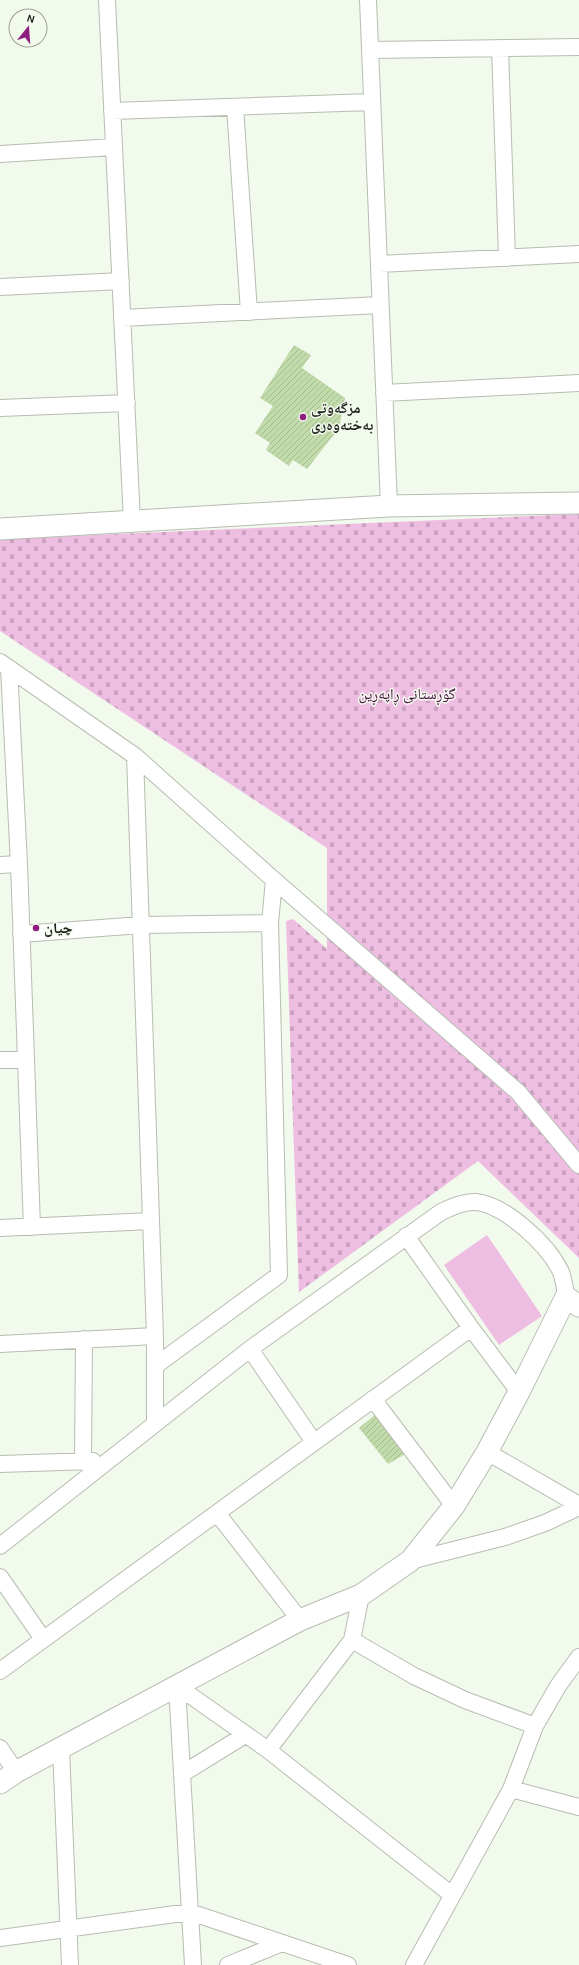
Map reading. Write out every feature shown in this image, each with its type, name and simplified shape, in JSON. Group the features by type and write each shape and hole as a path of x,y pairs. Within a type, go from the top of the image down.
{"street":[{"path":"107,0 132,522"},
{"path":"368,0 389,506"},
{"path":"370,50 579,47"},
{"path":"500,48 508,258"},
{"path":"112,111 372,102"},
{"path":"235,107 249,312"},
{"path":"0,154 114,147"},
{"path":"379,264 579,254"},
{"path":"0,287 121,281"},
{"path":"122,318 380,305"},
{"path":"384,393 579,383"},
{"path":"0,408 127,403"},
{"path":"0,529 389,506 579,503"},
{"path":"4,665 135,756 274,880 518,1092 579,1165"},
{"path":"4,665 19,864 32,1227"},
{"path":"135,756 155,1336 155,1423"},
{"path":"0,865 19,864"},
{"path":"155,1366 279,1275 270,923 274,880"},
{"path":"21,934 141,925 270,923"},
{"path":"0,1060 26,1060"},
{"path":"0,1546 250,1349 441,1212 457,1205 474,1202 490,1204 511,1216 552,1258 560,1271 572,1302 519,1392 487,1452 454,1506 410,1561 361,1594 300,1620 8,1778 0,1748"},
{"path":"0,1228 151,1221"},
{"path":"406,1236 471,1328 519,1392"},
{"path":"0,1671 471,1328"},
{"path":"0,1344 155,1336"},
{"path":"83,1462 84,1339"},
{"path":"250,1349 314,1442"},
{"path":"373,1399 454,1506"},
{"path":"487,1452 579,1506"},
{"path":"0,1464 83,1462 112,1458"},
{"path":"410,1561 504,1537 546,1523 579,1506"},
{"path":"217,1513 300,1620"},
{"path":"0,1577 43,1639"},
{"path":"268,1750 352,1640 361,1594"},
{"path":"352,1640 414,1676 453,1694 535,1726"},
{"path":"414,1965 511,1790 535,1726 558,1686 579,1657"},
{"path":"177,1686 268,1750 452,1895"},
{"path":"177,1686 193,1965"},
{"path":"182,1774 245,1734"},
{"path":"61,1748 70,1965"},
{"path":"511,1790 579,1807"},
{"path":"0,1938 190,1912 348,1965"},
{"path":"228,1965 282,1943"}],"green space":[{"name":"گۆڕستانی ڕاپەڕین","path":"579,514 579,1258 478,1161 299,1292 286,921 293,919 327,949 327,848 0,631 0,539"},
{"path":"487,1235 542,1316 499,1345 444,1265"}],"building":[{"name":"مزگەوتی بەختەوەری","path":"294,345 311,355 302,368 345,398 339,428 307,469 293,460 289,466 266,450 270,443 255,433 273,406 260,398"},
{"path":"376,1414 407,1453 388,1464 359,1428"}],"place":[{"name":"مزگەوتی بەختەوەری","path":"303,417"},
{"name":"چيان","path":"36,928"}]}
